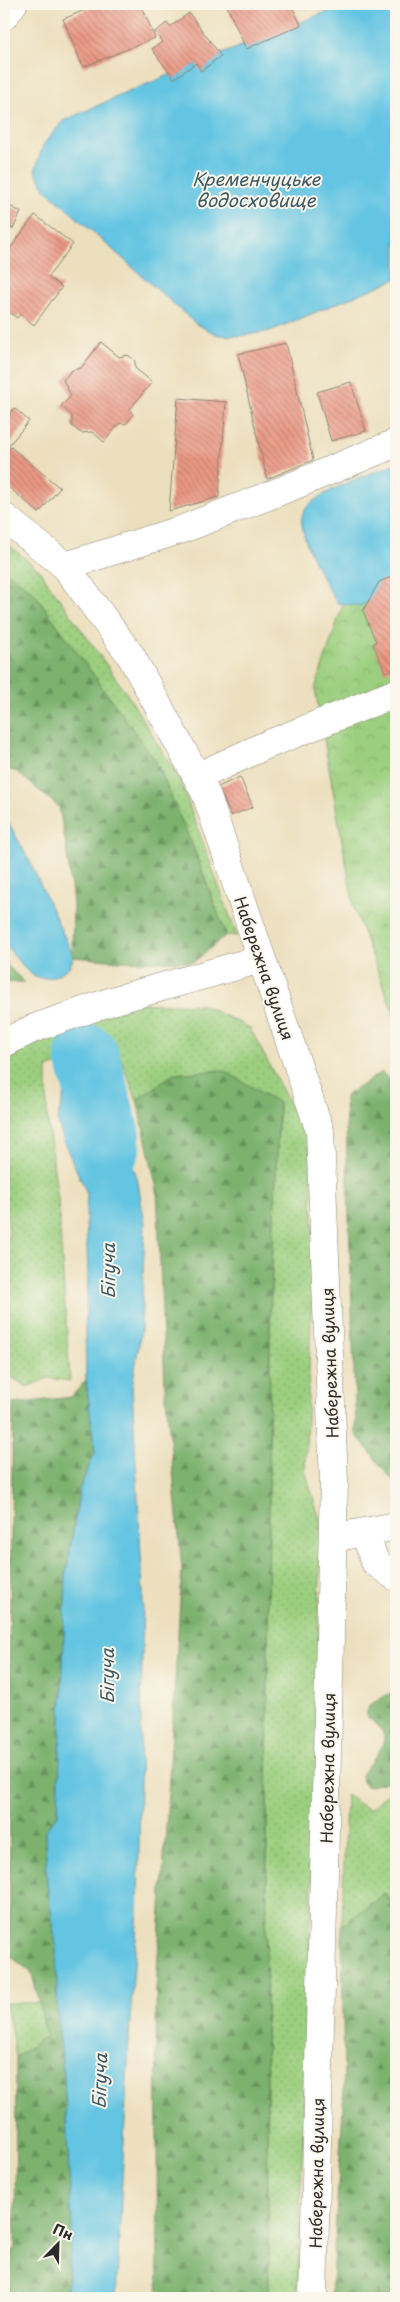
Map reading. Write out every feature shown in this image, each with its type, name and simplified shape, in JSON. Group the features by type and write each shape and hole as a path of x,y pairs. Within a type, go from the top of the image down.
{"street":[{"path":"4,16 13,4"},
{"path":"65,566 183,530 396,443"},
{"name":"Набережна вулиця","path":"4,517 65,566 131,656 206,794 320,1132 334,1482 313,2298"},
{"path":"197,777 264,746 396,693"},
{"path":"4,1042 32,1029 112,1001 261,959"},
{"path":"332,1538 365,1534 396,1526"},
{"path":"365,1534 375,1562 396,1577"}],"green space":[{"path":"4,541 39,570 127,694 180,780 237,936 226,935 193,847 83,662 34,593 4,570"},
{"path":"396,560 396,1020 354,908 315,689 348,589"},
{"path":"4,570 34,593 156,761 193,847 226,935 194,962 119,961 72,957 73,904 59,807 17,772 4,768"},
{"path":"4,962 24,982 4,983"},
{"path":"137,1003 203,1005 250,1028 310,1143 314,1244 305,1470 321,1523 315,1802 297,2298 269,2298 266,2011 270,1316 279,1103 174,1074 137,1100 115,1045 47,1068 47,1116 58,1200 70,1381 48,1378 27,1387 4,1372 4,1256 9,1233 4,1189 4,1066 22,1050 43,1038"},
{"path":"223,1070 279,1103 270,1316 266,2011 269,2298 161,2298 158,2289 156,1988 182,1569 165,1386 157,1189 137,1100 174,1074"},
{"path":"382,1072 396,1087 396,1476 392,1480 356,1434 345,1096"},
{"path":"86,1380 95,1452 80,1488 66,1575 58,1814 45,1831 47,1884 56,1945 58,2023 64,2077 72,2231 66,2298 4,2298 4,2272 15,2246 16,2057 46,2036 40,2003 31,1972 10,1956 9,1667 13,1404 71,1397"},
{"path":"396,1690 396,1772 386,1782 367,1787 362,1782 361,1775 378,1753 384,1741 384,1735 380,1728 366,1716 369,1705"},
{"path":"396,1786 396,1908 384,1894 342,1926 346,1795 369,1810"},
{"path":"385,1893 396,1908 396,2298 331,2298 344,2090 342,1926"},
{"path":"6,2003 40,2003 46,2036 16,2057"}],"water":[{"name":"Кременчуцьке водосховище","path":"346,4 396,4 396,279 270,331 241,336 218,335 196,324 46,190 35,171 43,145 63,121 137,88"},
{"path":"396,463 396,584 361,606 337,603 307,546 303,533 303,513 308,505 331,491"},
{"path":"4,814 30,862 72,953 73,958 70,965 54,976 37,977 30,973 4,943"},
{"path":"74,1063 92,1063 119,1098 122,1117 120,1137 137,1177 145,1224 141,1331 132,1388 143,1593 138,1910 130,2021 116,2298 66,2298 72,2231 64,2077 58,2023 56,1945 47,1884 45,1831 58,1814 66,1575 80,1488 95,1452 86,1380 87,1193 65,1145 57,1120"}],"building":[{"path":"100,4 141,4 155,38 83,67 63,19"},
{"path":"226,4 291,4 301,25 246,49"},
{"path":"189,13 221,56 201,71 196,63 174,79 152,49 162,42 155,32 167,23 170,27"},
{"path":"4,203 21,212 13,229 6,225 4,230"},
{"path":"35,215 73,244 48,277 62,287 34,325 20,314 17,318 4,308 4,257"},
{"path":"101,342 119,357 128,355 135,361 135,368 152,382 130,409 133,415 126,424 120,423 104,442 92,432 81,433 72,426 72,416 61,406 71,396 63,380 72,370 81,368"},
{"path":"286,343 313,460 267,479 238,354"},
{"path":"351,382 366,431 331,441 317,392"},
{"path":"178,398 226,402 219,497 169,511"},
{"path":"14,408 29,421 4,451 4,421"},
{"path":"11,447 60,488 39,513 4,483 4,456"},
{"path":"396,575 396,668 385,672 373,644 376,642 363,611 379,582"},
{"path":"240,777 253,807 231,816 218,787"},
{"path":"393,942 396,942 395,957"}],"waterway":[{"name":"Бігуча","path":"87,1056 108,1136 108,1148"}]}
